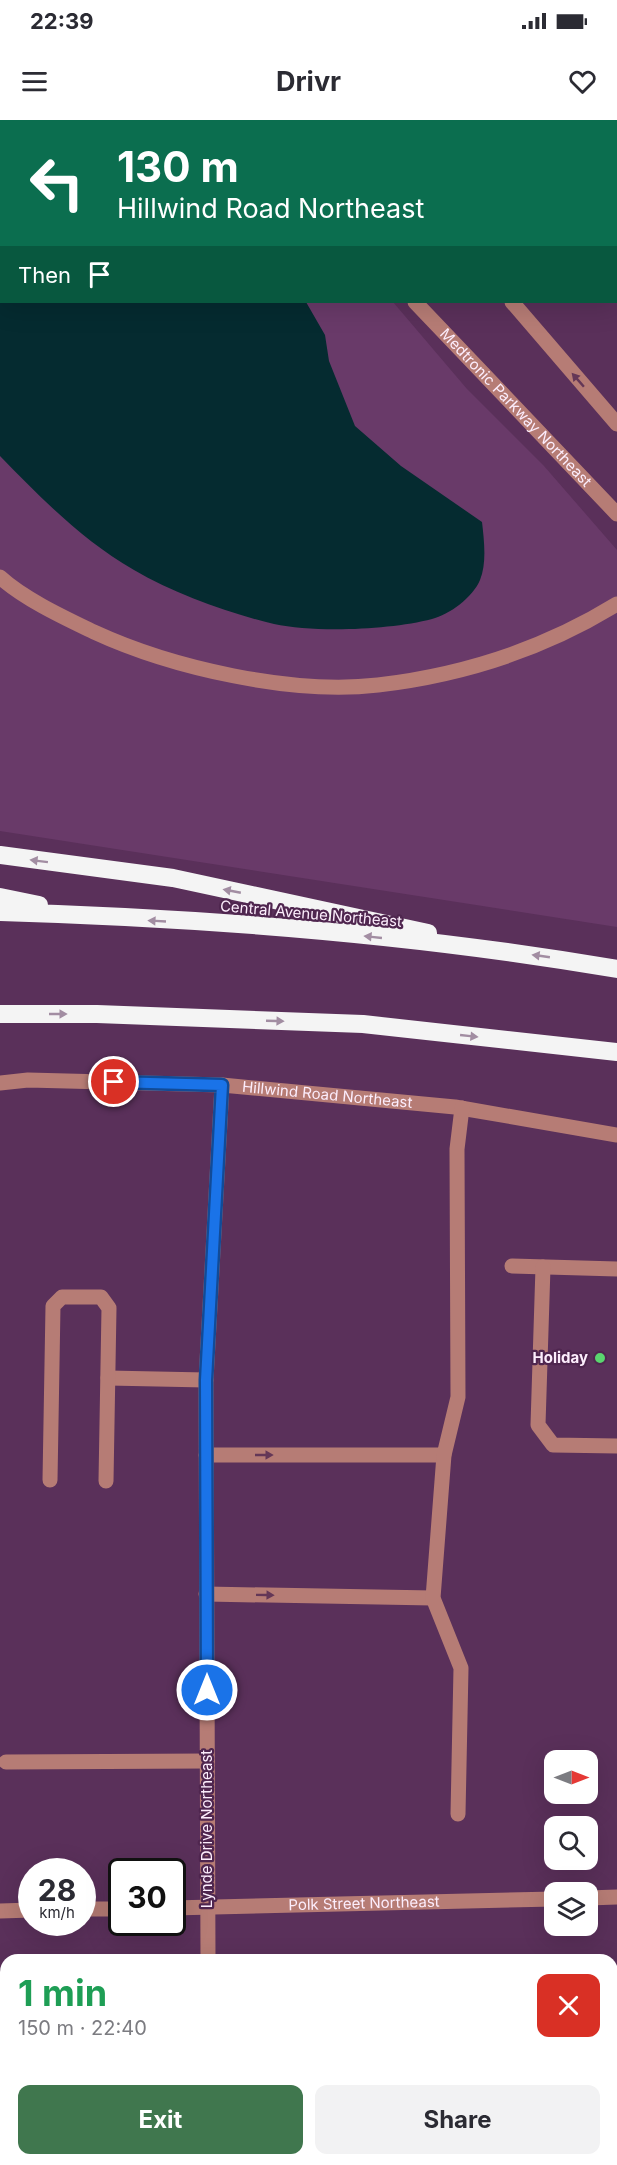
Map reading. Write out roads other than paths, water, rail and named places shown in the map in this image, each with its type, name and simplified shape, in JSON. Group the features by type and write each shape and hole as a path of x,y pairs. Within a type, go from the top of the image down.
{"highway":[{"path":"0,855 173,878 514,952"},
{"path":"0,897 108,918"},
{"name":"Central Avenue Northeast","path":"0,912 334,933 514,952 617,969"},
{"path":"0,1014 97,1014 363,1024 617,1052"}],"street":[{"name":"Medtronic Parkway Northeast","path":"416,303 617,514"},
{"path":"513,303 617,424"},
{"path":"0,577 68,620 118,643 176,664 246,677 314,685 377,685 513,656 576,629 617,604"},
{"name":"Hillwind Road Northeast","path":"0,1083 28,1080 222,1085 462,1108 617,1135"},
{"name":"Lynde Drive Northeast","path":"207,1954 206,1380 222,1085"},
{"path":"458,1814 461,1668 433,1598 444,1455 458,1396 457,1149 462,1108"},
{"path":"512,1266 617,1269"},
{"path":"543,1267 538,1425 553,1445 617,1446"},
{"path":"50,1480 53,1306 62,1297 101,1297 109,1308 106,1481"},
{"path":"108,1378 206,1380"},
{"path":"206,1455 444,1455"},
{"path":"206,1594 433,1598"},
{"path":"6,1762 207,1761"},
{"path":"598,1898 617,1897"},
{"name":"Polk Street Northeast","path":"186,1908 544,1899"},
{"path":"0,1911 18,1910"}],"place":[{"name":"Holiday","path":"600,1358"}]}
